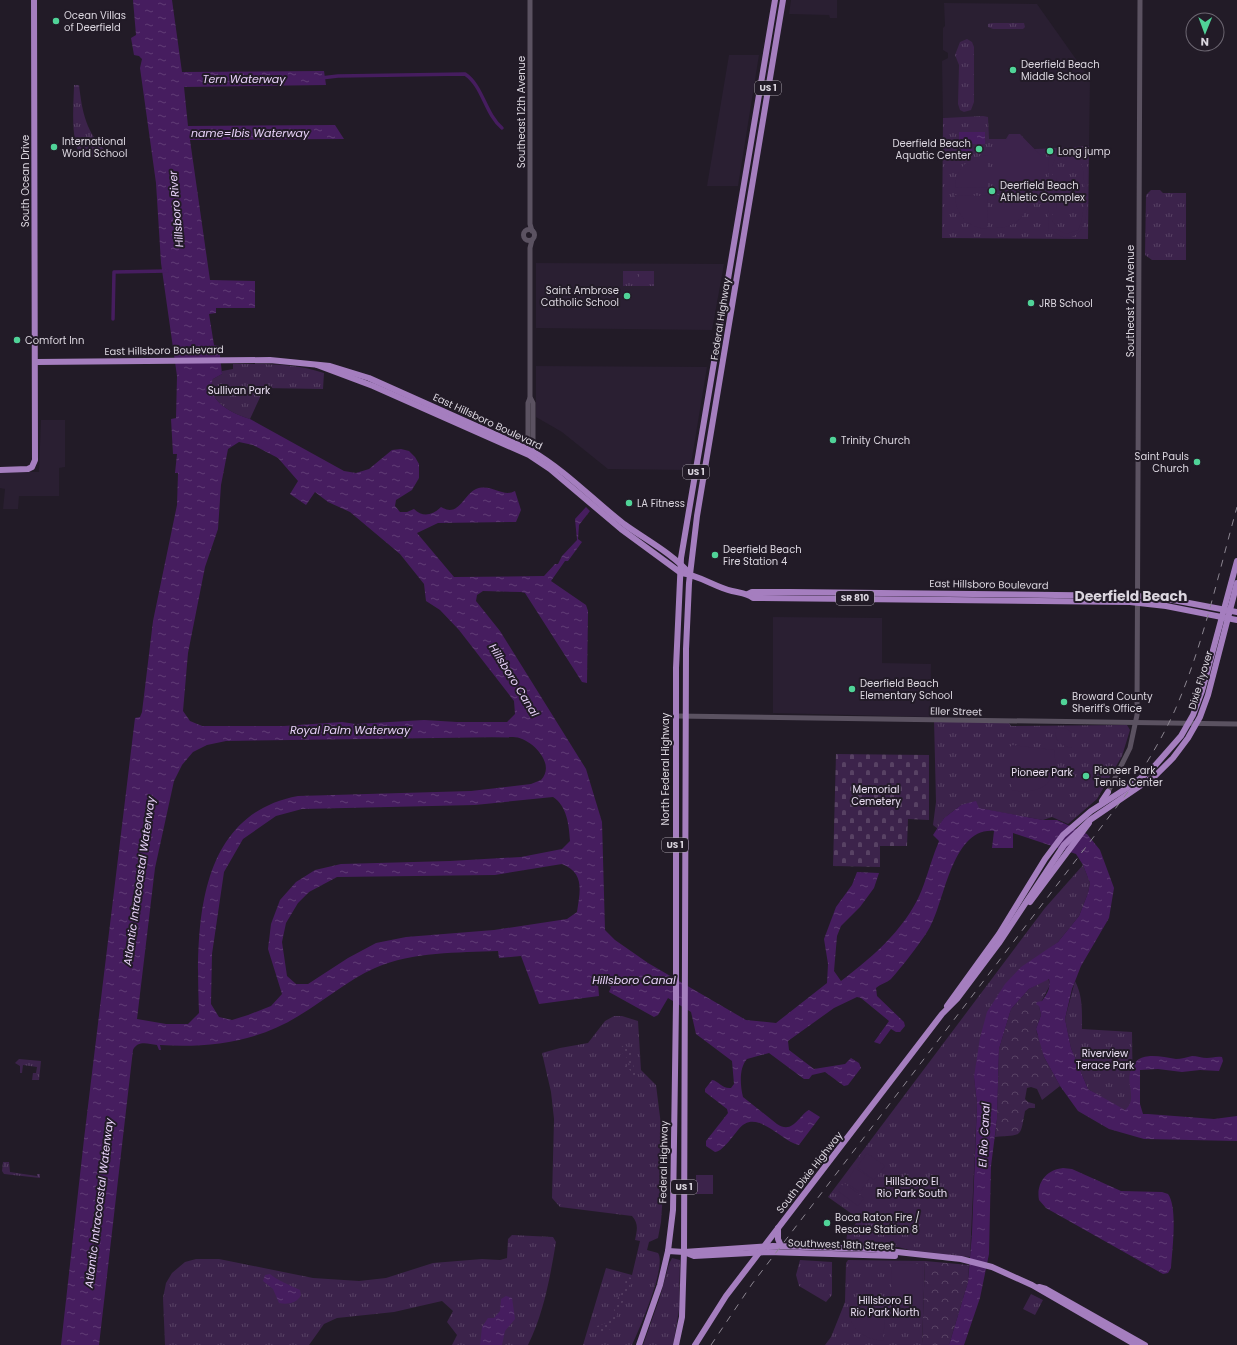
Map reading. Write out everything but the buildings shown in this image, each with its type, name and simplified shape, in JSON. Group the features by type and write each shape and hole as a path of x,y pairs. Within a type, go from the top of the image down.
{"main road":[{"name":"South Ocean Drive","path":"0,470 28,469 32,467 35,460 36,362 34,0"},
{"name":"Federal Highway","path":"681,564 775,0"},
{"name":"Federal Highway","path":"686,642 690,574 697,516 783,0"},
{"path":"752,138 754,149 757,154"},
{"path":"748,161 752,166 754,175"},
{"path":"737,230 739,238 743,242"},
{"path":"734,244 740,259"},
{"path":"721,325 727,337"},
{"path":"719,336 724,351"},
{"name":"East Hillsboro Boulevard","path":"36,362 280,360 330,366 356,373 426,403 551,463 623,527 681,572 690,574 722,588 748,594 753,598 1138,599 1225,618"},
{"name":"East Hillsboro Boulevard","path":"317,365 529,452 612,523 635,532 681,564 690,574"},
{"path":"399,398 419,404 426,403"},
{"path":"427,410 430,408 442,413 445,412"},
{"path":"566,483 571,483 580,488"},
{"path":"667,554 676,554 683,545"},
{"path":"1227,611 1237,561"},
{"name":"North Federal Highway","path":"676,974 676,641 681,564"},
{"path":"1225,618 1237,583"},
{"name":"East Hillsboro Boulevard","path":"748,594 752,592 872,593 1174,600 1227,611"},
{"path":"864,598 872,593"},
{"name":"SR 810","path":"1227,611 1237,612"},
{"name":"SR 810","path":"1225,618 1237,620"},
{"name":"Dixie Flyover","path":"1019,902 1055,850 1081,818 1101,803 1143,777 1162,760 1181,736 1203,701 1225,618"},
{"name":"North Federal Highway","path":"685,1121 686,642"},
{"path":"676,787 681,790 686,799"},
{"path":"1019,913 1032,899 1086,829 1108,792"},
{"path":"675,850 679,860 685,863"},
{"name":"Dixie Flyover","path":"1019,913 1055,850"},
{"path":"675,868 681,872 685,880"},
{"path":"1019,902 1019,913"},
{"name":"South Dixie Highway","path":"942,1014 953,996 999,934 1019,902"},
{"name":"South Dixie Highway","path":"695,1345 726,1296 942,1014 970,982 1019,913"},
{"name":"Federal Highway","path":"639,1345 658,1291 668,1251 674,1197 676,974"},
{"path":"674,1109 678,1117 685,1121"},
{"name":"US 1","path":"676,1345 682,1312 685,1121"},
{"path":"674,1125 682,1129 685,1138"},
{"path":"778,1228 778,1239 781,1246"},
{"name":"Southwest 18th Street","path":"684,1252 781,1246 870,1249 922,1256"},
{"path":"668,1251 684,1252"},
{"name":"Southwest 18th Street","path":"684,1252 694,1256 760,1252 922,1256 961,1259 992,1267 1032,1285 1136,1345"},
{"name":"Southwest 18th Street","path":"1032,1285 1046,1289 1145,1345"}],"street":[{"name":"Southeast 12th Avenue","path":"530,0 530,230"},
{"name":"Southeast 2nd Avenue","path":"1108,792 1128,754 1136,723 1138,599 1140,0"},
{"path":"529,452 533,403 530,397 530,240 535,235 530,230 524,235 530,240"},
{"name":"Eller Street","path":"676,716 1237,724"}],"shaded area":[{"path":"791,0 837,0 837,18 830,18 829,15 789,14"},
{"name":"Deerfield Beach Middle School","path":"944,3 1037,4 1090,79 1089,146 1034,149 1006,139 988,139 988,117 943,118 942,61 948,58 948,53 943,50 943,28 945,26"},
{"path":"729,55 759,55 738,186 707,186"},
{"name":"Saint Ambrose Catholic School","path":"536,263 724,264 712,330 536,328"},
{"path":"536,366 707,367 690,470 608,469 562,432 536,417"},
{"path":"41,420 65,420 65,467 59,468 59,496 19,496 18,509 3,509 5,489 0,488 0,472 39,472"},
{"name":"Deerfield Beach Elementary School","path":"773,617 882,618 882,663 931,664 930,717 773,713"}],"green space":[{"path":"1024,23 1025,27 1023,29 993,29 988,27 988,24"},
{"path":"967,39 972,42 974,47 974,102 971,110 964,112 960,110 958,104 959,65 955,55 960,42"},
{"path":"74,85 79,85 86,122 94,138 107,152 107,157 84,157 79,153 76,145 73,124"},
{"path":"988,117 989,139 1006,139 1009,134 1020,134 1034,149 1089,146 1088,239 942,238 943,118"},
{"path":"1009,135 1020,135 1045,159 1045,187 998,188 996,186 996,140 1006,140"},
{"path":"1049,148 1052,148 1052,156 1065,148 1073,149 1083,156 1087,163 1088,205 1086,216 1083,226 1078,233 1071,237 1060,236 1052,229 1052,234 1048,234","holes":["1069,152 1078,155 1081,161 1084,180 1083,215 1078,230 1066,234 1058,230 1052,220 1052,166 1056,157"]},
{"path":"988,155 988,187 955,188 957,175 964,165 975,158"},
{"path":"1057,177 1080,177 1080,210 1056,210"},
{"path":"1151,190 1160,190 1163,193 1186,193 1186,260 1152,260 1145,255 1146,195"},
{"path":"955,195 987,196 987,229 974,226 964,219 957,208"},
{"path":"998,195 1029,195 1027,209 1024,214 1010,226 996,228 996,197"},
{"path":"623,271 654,271 654,286 623,286"},
{"path":"639,273 654,273 654,284 639,284"},
{"name":"Sullivan Park","path":"233,364 301,367 324,373 323,389 262,388 262,393 250,419 229,410 217,400 213,394 213,379 222,374 222,371 233,369"},
{"name":"Pioneer Park","path":"934,719 1007,720 1011,726 1127,725 1130,730 1122,756 1097,799 1068,824 1052,817 1043,820 961,805 944,818 938,829 933,825 936,802"},
{"path":"1055,728 1067,729 1072,733 1072,748 1059,742 1056,736"},
{"path":"1012,745 1054,750 1054,770 1051,778 1046,784 1032,791 1012,790 1009,766 1009,748"},
{"name":"Memorial Cemetery","path":"836,754 929,755 929,820 908,819 907,846 880,846 880,867 833,866"},
{"name":"Hillsboro El Rio Park South","path":"1083,865 1090,883 1088,893 1079,916 1058,942 1041,955 974,1077 977,1104 970,1257 920,1253 898,1247 848,1245 846,1242 847,1235 859,1219 828,1197 1045,908"},
{"path":"1048,978 1050,985 1039,1006 1041,1015 1036,1029 1041,1041 1044,1057 1060,1086 1042,1100 1037,1089 1031,1087 1027,1088 1025,1099 1028,1102 1035,1104 1035,1108 1029,1108 1025,1111 1021,1131 1011,1136 995,1137 999,1049 1011,1009 1029,989"},
{"name":"Riverview Terace Park","path":"1075,981 1081,998 1082,1029 1132,1032 1133,1112 1121,1109 1088,1089 1071,1048 1065,1019"},
{"path":"614,1016 622,1016 638,1021 641,1070 656,1085 663,1141 664,1177 661,1222 658,1238 649,1242 647,1250 658,1253 660,1260 659,1271 651,1298 632,1345 583,1345 606,1268 632,1275 640,1241 635,1240 637,1224 632,1216 560,1207 552,1198 554,1119 551,1092 542,1053 588,1043 605,1021"},
{"path":"624,1045 632,1050 630,1058 633,1063 636,1078 630,1070 622,1066 630,1065 627,1058 619,1049"},
{"path":"19,1059 41,1061 39,1080 32,1080 33,1073 36,1073 37,1067 23,1065 22,1073 20,1073 20,1066 15,1063"},
{"path":"867,1153 885,1166 874,1180 857,1167"},
{"path":"3,1162 9,1162 10,1172 37,1176 37,1174 40,1174 40,1178 4,1174 2,1171"},
{"path":"855,1168 870,1178 860,1192 846,1183"},
{"path":"696,1175 713,1175 713,1194 696,1194"},
{"path":"844,1183 864,1198 858,1206 838,1191"},
{"path":"512,1235 553,1237 556,1242 549,1282 542,1308 534,1333 528,1345 452,1345 457,1335 447,1322 453,1311 442,1301 394,1312 337,1318 324,1324 309,1345 165,1345 163,1298 166,1283 172,1273 185,1262 196,1259 219,1259 313,1278 359,1281 386,1278 433,1263 482,1259 500,1260 507,1258 508,1239"},
{"path":"672,1258 680,1260 679,1310 673,1345 643,1345 660,1297 669,1264"},
{"path":"800,1260 832,1262 832,1295 826,1302 799,1286 796,1275"},
{"name":"Hillsboro El Rio Park North","path":"848,1260 925,1261 922,1345 825,1345 831,1337 845,1302 846,1263"},
{"path":"925,1261 969,1265 968,1282 949,1345 922,1345"},
{"path":"892,1263 923,1264 922,1314 891,1313"},
{"path":"628,1277 632,1278 630,1286 611,1329 599,1332 595,1329 597,1326 609,1321 611,1318 617,1300 625,1287 626,1279"},
{"path":"1031,1294 1043,1300 1035,1315 1023,1309"},
{"path":"866,1302 883,1303 886,1305 883,1341 875,1340 863,1335 854,1326 851,1320 848,1305"}],"water":[{"path":"133,0 172,0 182,72 324,71 326,85 184,87 188,126 335,125 344,139 190,140 210,280 255,281 255,308 216,308 216,313 209,314 214,345 219,346 222,374 213,379 213,394 217,400 236,414 250,419 344,471 356,473 369,469 392,450 401,449 409,451 419,464 419,478 412,490 396,500 395,506 400,512 407,512 414,509 421,514 431,514 441,507 447,510 452,510 457,508 472,492 481,488 506,493 515,491 521,510 516,522 438,523 417,533 454,577 544,576 555,564 558,564 562,556 577,540 575,519 586,507 590,511 579,525 578,539 582,542 568,561 565,561 551,581 586,605 588,611 587,683 582,682 525,593 483,591 477,595 476,601 500,631 586,769 602,822 605,930 615,940 648,963 746,1020 776,1023 827,983 828,964 824,939 836,907 852,885 857,872 879,873 874,888 860,907 841,926 837,936 834,971 841,981 878,950 890,938 910,913 918,899 939,841 933,835 944,818 961,805 976,801 979,808 1043,820 1057,820 1087,834 1100,850 1114,888 1109,918 1081,966 1072,989 1065,1019 1071,1048 1088,1089 1125,1110 1129,1106 1131,1098 1130,1073 1137,1060 1149,1056 1176,1059 1192,1056 1207,1058 1222,1057 1223,1061 1219,1071 1200,1070 1182,1072 1158,1069 1140,1070 1140,1104 1143,1114 1214,1119 1237,1116 1237,1141 1144,1139 1109,1129 1078,1111 1060,1086 1044,1057 1036,1029 1041,1015 1039,1006 1036,1004 1037,1002 1042,1001 1047,993 1049,988 1049,979 1029,989 1011,1009 999,1049 997,1119 991,1166 989,1254 980,1298 964,1345 949,1345 968,1282 972,1233 977,1104 974,1077 980,1038 987,1012 1005,984 1021,967 1058,942 1079,916 1088,893 1090,883 1083,865 1076,854 1013,833 1013,848 992,848 994,831 980,833 968,841 959,853 930,927 922,939 891,979 876,988 877,996 904,1022 905,1026 900,1032 896,1032 891,1029 880,1044 874,1042 889,1021 861,998 857,997 834,1008 788,1041 789,1050 814,1069 845,1064 851,1058 859,1063 861,1068 848,1085 844,1086 825,1072 812,1075 809,1079 804,1079 769,1053 747,1059 744,1063 741,1072 743,1097 777,1124 783,1127 792,1126 805,1112 809,1110 820,1117 799,1145 792,1143 760,1123 753,1122 745,1124 724,1147 718,1151 715,1152 706,1146 706,1141 728,1113 727,1109 705,1092 705,1089 712,1080 725,1087 731,1088 734,1084 732,1061 696,1034 691,1012 668,998 658,1015 654,1017 609,992 611,987 600,981 598,983 599,996 539,1004 521,956 499,958 498,951 436,954 405,958 390,962 355,978 284,1024 267,1032 250,1037 215,1044 178,1046 160,1045 161,1050 159,1050 157,1045 144,1043 138,1045 133,1050 99,1345 61,1345 84,1139 135,718 140,717 142,712 153,621 177,505 178,473 175,473 177,454 173,454 171,419 176,418 177,376 161,263 156,183 140,68 142,59 139,56 134,55 131,38 136,35","holes":["239,442 253,445 278,458 298,481 290,494 306,505 315,492 328,502 350,512 400,554 424,584 426,601 440,610 459,630 514,701 515,714 507,722 457,722 424,720 356,724 342,722 284,726 202,726 190,721 183,711 188,653 205,567 218,529 221,485 228,449","513,737 520,738 534,746 544,759 546,766 545,773 541,780 531,784 471,791 298,796 264,807 239,826 221,851 209,880 202,913 199,947 199,1013 188,1024 166,1024 137,1019 155,868 174,781 182,765 193,752 207,745 226,741","553,797 561,805 566,816 570,841 562,849 521,857 450,861 341,864 315,870 296,882 280,900 271,924 268,949 282,994 271,1006 248,1015 232,1020 219,1017 211,1004 212,954 224,872 243,839 276,816 302,809 475,805","562,864 574,872 578,878 580,890 577,912 567,919 494,930 406,937 376,943 348,958 308,984 296,984 287,976 282,942 286,923 298,903 309,892 337,877 495,875"]},
{"path":"959,132 985,132 985,144 972,144 972,153 959,153"},
{"path":"1063,1168 1072,1169 1121,1191 1162,1192 1168,1194 1173,1209 1174,1230 1171,1268 1168,1273 1163,1274 1046,1208 1039,1200 1038,1194 1041,1183 1052,1171"},
{"path":"270,1274 280,1281 300,1290 301,1295 299,1298 292,1303 279,1303 273,1289 263,1281 265,1275"},
{"path":"506,1296 512,1298 515,1319 505,1331 502,1345 480,1345 482,1327 488,1318 494,1318 500,1311 501,1299"}],"waterway":[{"path":"321,78 338,76 465,74 476,86 496,122 502,128"},
{"path":"113,319 114,272 167,271"}],"railway":[{"path":"711,1345 752,1284 1128,792 1141,772 1165,731 1185,686 1202,636 1237,507"}],"place":[{"name":"Ocean Villas of Deerfield","path":"56,21"},
{"name":"Deerfield Beach Middle School","path":"1013,70"},
{"name":"International World School","path":"54,147"},
{"name":"Deerfield Beach Aquatic Center","path":"979,149"},
{"name":"Long jump","path":"1050,151"},
{"name":"Deerfield Beach Athletic Complex","path":"992,191"},
{"name":"Saint Ambrose Catholic School","path":"627,296"},
{"name":"JRB School","path":"1031,303"},
{"name":"Comfort Inn","path":"17,340"},
{"name":"Trinity Church","path":"833,440"},
{"name":"Saint Pauls Church","path":"1197,462"},
{"name":"LA Fitness","path":"629,503"},
{"name":"Deerfield Beach Fire Station 4","path":"715,555"},
{"name":"Deerfield Beach Elementary School","path":"852,689"},
{"name":"Broward County Sheriff's Office","path":"1064,702"},
{"name":"Pioneer Park Tennis Center","path":"1086,776"},
{"name":"Boca Raton Fire / Rescue Station 8","path":"827,1223"}],"district":[{"name":"Deerfield Beach","path":"1131,596"}],"water label":[{"name":"Tern Waterway","path":"244,79"},
{"name":"name=Ibis Waterway","path":"250,133"},
{"name":"Hillsboro River","path":"176,209"},
{"name":"Hillsboro Canal","path":"514,680"},
{"name":"Royal Palm Waterway","path":"350,730"},
{"name":"Atlantic Intracoastal Waterway","path":"139,881"},
{"name":"Hillsboro Canal","path":"634,980"},
{"name":"El Rio Canal","path":"984,1135"},
{"name":"Atlantic Intracoastal Waterway","path":"99,1203"}]}
